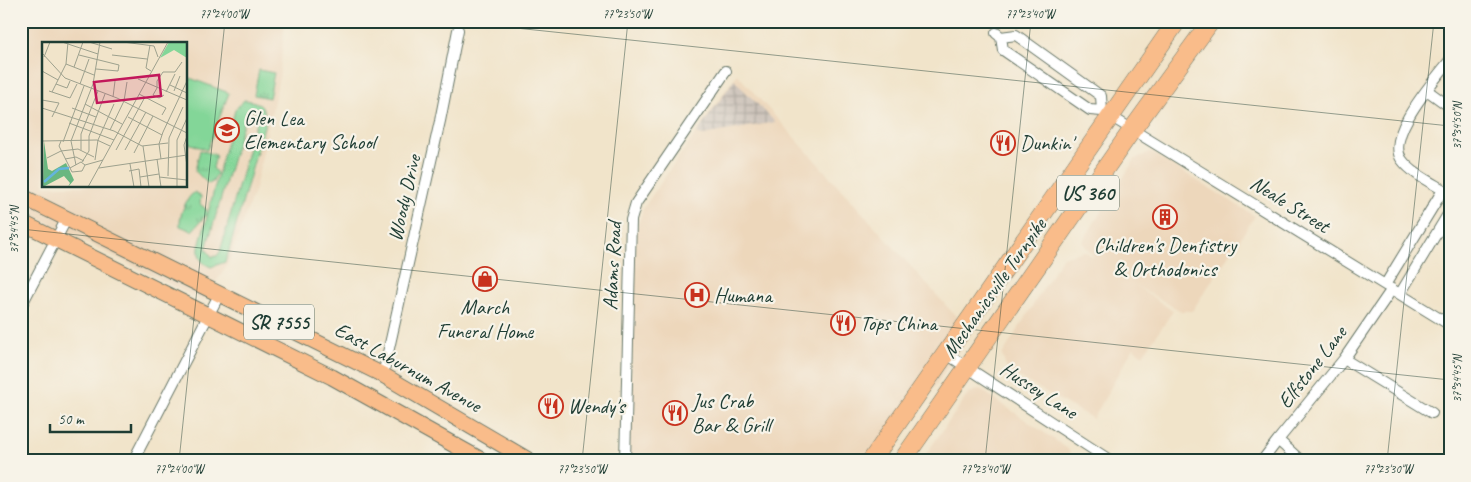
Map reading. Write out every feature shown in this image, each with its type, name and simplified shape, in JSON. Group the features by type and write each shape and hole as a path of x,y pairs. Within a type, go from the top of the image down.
{"highway":[{"name":"Mechanicsville Turnpike","path":"871,461 1106,113 1177,21"},
{"name":"Mechanicsville Turnpike","path":"902,461 966,366 1211,21"}],"main road":[{"name":"East Laburnum Avenue","path":"21,196 383,375 530,461"},
{"name":"SR 7555","path":"21,222 340,382 483,461"}],"street":[{"name":"Woody Drive","path":"383,375 440,121 458,30"},
{"name":"Neale Street","path":"1106,113 1101,96 1016,35 998,35 1004,50 1090,110 1106,113 1450,325"},
{"path":"1392,290 1447,192 1414,171 1402,160 1398,150 1403,126 1450,60"},
{"name":"Adams Road","path":"625,461 631,220 636,203 726,71"},
{"path":"1428,91 1450,107"},
{"path":"1392,290 1450,211"},
{"path":"21,306 67,218"},
{"name":"Elfstone Lane","path":"1301,461 1278,440 1344,360 1392,290"},
{"path":"133,461 220,293"},
{"name":"Hussey Lane","path":"945,353 1099,457 1111,461"},
{"path":"1344,360 1432,413"},
{"path":"1262,461 1278,440"}],"shaded area":[{"name":"Glen Lea Elementary School","path":"21,21 285,21 280,73 255,189 227,266 203,301 21,209"},
{"path":"737,74 971,333 884,461 629,461 636,229 644,207"},
{"path":"734,80 775,122 703,135 697,133"},
{"path":"1151,152 1255,216 1192,311 1181,311 1135,285 1173,311 1143,355 1133,348 1093,419 1007,370 1002,355 1063,257 1084,251 1095,258 1082,242 1135,159"},
{"path":"980,389 1068,449 1073,461 921,461 969,393"}],"green space":[{"path":"259,70 274,73 269,98 254,95"},
{"path":"190,78 229,93 207,150 188,143 188,83"},
{"path":"244,100 253,101 262,107 266,119 228,254 225,262 211,267 201,260 199,247 235,110","holes":["247,110 256,111 257,119 220,252 217,256 212,257 206,249"]},
{"path":"200,150 216,155 213,168 217,173 213,182 208,184 195,171"},
{"path":"195,192 201,196 200,204 206,209 207,214 192,231 180,226 180,222 186,202"}],"place":[{"name":"Glen Lea Elementary School","path":"227,130"},
{"name":"Dunkin'","path":"1003,143"},
{"name":"Children's Dentistry & Orthodonics","path":"1165,217"},
{"name":"March Funeral Home","path":"485,279"},
{"name":"Humana","path":"697,295"},
{"name":"Tops China","path":"843,323"},
{"name":"Wendy's","path":"551,406"},
{"name":"Jus Crab Bar & Grill","path":"675,413"}]}
